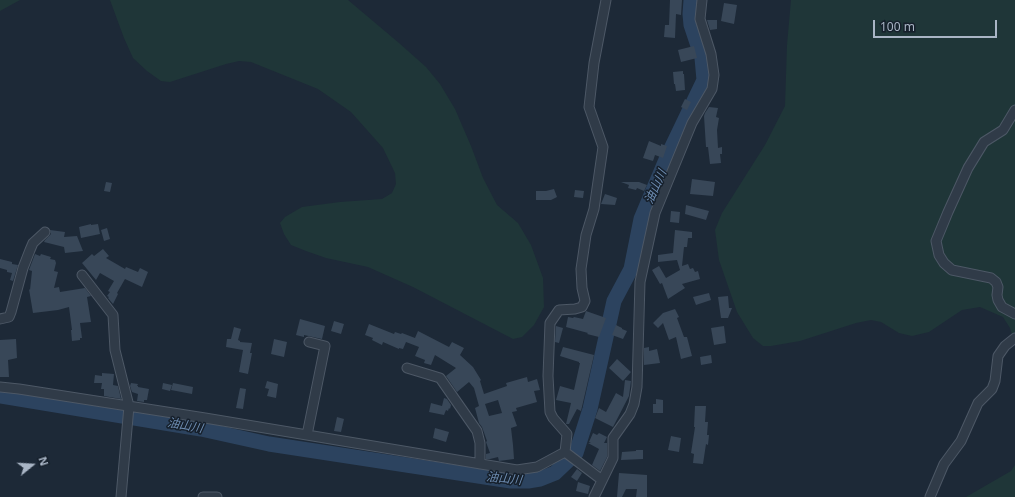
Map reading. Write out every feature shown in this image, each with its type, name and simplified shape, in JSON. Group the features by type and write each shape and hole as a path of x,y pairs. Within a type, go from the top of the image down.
{"street":[{"path":"565,452 567,434 553,418 550,412 548,376 550,323 559,310 582,307 585,301 582,288 581,269 586,235 594,209 603,147 589,107 594,63 606,0"},
{"path":"594,497 613,458 613,438 630,414 634,404 637,387 640,282 655,213 692,124 712,89 714,75 711,54 700,19 702,0"},
{"path":"1015,110 1003,130 984,142 968,168 936,241 939,255 944,263 952,270 991,278 998,286 997,295 1002,307 1015,314"},
{"path":"0,319 9,317 23,268 30,250 33,243 45,232"},
{"path":"82,275 113,315 115,350 129,406 121,497"},
{"path":"930,497 944,464 961,441 978,403 992,389 998,356 1005,346 1015,338"},
{"path":"307,435 325,346 309,342"},
{"path":"407,368 440,378 477,431 480,443 480,464"},
{"path":"0,387 129,406 517,470 537,467 565,452"},
{"path":"565,452 602,480"},
{"path":"203,497 216,497"}],"green space":[{"path":"0,0 20,0 0,11"},
{"path":"110,0 348,0 426,67 440,84 455,109 483,178 497,205 518,223 531,245 543,278 544,307 534,325 522,337 513,339 413,287 368,267 326,258 291,245 284,234 280,223 285,217 302,207 382,199 392,193 396,184 395,173 383,148 351,112 318,89 251,62 239,61 170,82 161,81 133,58"},
{"path":"791,0 1015,0 1015,345 1010,328 1003,317 980,307 962,310 929,332 912,336 899,333 881,322 871,320 856,323 800,341 771,346 763,346 753,338 737,312 719,260 715,230 722,213 765,145 785,106 787,45"},
{"path":"1015,465 1015,497 966,497 1011,471"}],"building":[{"path":"670,0 682,0 681,15 676,14 675,38 664,37 665,25 669,25"},
{"path":"724,3 737,5 734,24 721,21"},
{"path":"707,20 717,20 717,29 710,30"},
{"path":"694,46 697,58 681,62 678,50"},
{"path":"683,71 685,90 676,91 673,72"},
{"path":"685,99 691,102 687,110 681,107"},
{"path":"709,107 718,108 716,117 719,118 717,130 718,148 722,147 722,154 720,154 721,163 710,164 708,147 706,147 704,116"},
{"path":"649,141 661,146 661,144 667,146 663,158 655,155 653,161 643,158"},
{"path":"692,179 715,182 713,196 690,194"},
{"path":"106,182 112,183 110,192 104,191"},
{"path":"621,182 639,182 647,185 644,191 637,188 636,190 628,188 629,185"},
{"path":"554,189 557,197 551,200 536,200 536,191"},
{"path":"575,190 584,191 583,198 574,197"},
{"path":"605,194 617,198 615,205 601,204"},
{"path":"686,205 709,211 706,220 685,214"},
{"path":"671,211 680,212 679,223 670,222"},
{"path":"98,224 100,234 81,238 79,227"},
{"path":"107,228 110,239 104,241 101,230"},
{"path":"50,230 65,232 64,237 77,236 83,251 65,253 64,247 44,242 51,234"},
{"path":"675,230 692,232 692,238 688,238 687,247 684,247 682,266 688,264 690,269 693,268 695,272 698,271 700,279 682,284 685,288 668,299 662,283 660,284 652,270 659,266 666,278 680,270 677,260 658,262 658,255 673,253"},
{"path":"103,249 109,256 106,258 125,269 126,267 138,272 140,268 148,272 142,287 125,279 113,304 107,296 110,292 108,291 114,281 100,273 96,280 82,263 92,254 94,256"},
{"path":"35,254 51,257 50,259 55,260 56,263 54,271 58,272 54,288 59,287 60,292 85,288 91,296 87,297 91,322 80,323 82,338 80,338 80,340 72,341 69,307 33,313 29,289 30,290 32,271 29,270"},
{"path":"0,259 18,265 13,281 10,280 12,273 0,268"},
{"path":"709,293 711,300 696,305 693,297"},
{"path":"728,296 729,308 732,308 728,318 721,318 718,297"},
{"path":"675,309 679,317 677,318 684,337 687,337 692,356 681,359 676,337 669,340 663,323 658,328 653,323 663,313"},
{"path":"586,311 606,318 599,337 566,327 568,317 583,319"},
{"path":"300,319 325,326 322,339 304,335 304,337 296,335"},
{"path":"334,321 344,324 341,334 331,331"},
{"path":"369,324 394,334 395,332 402,333 415,338 418,331 449,347 452,342 464,348 460,355 473,367 481,380 484,394 507,386 506,383 527,377 528,382 537,379 540,390 534,391 537,402 516,408 517,411 512,412 517,426 511,428 514,459 499,461 498,457 486,459 486,454 490,453 475,408 479,406 474,388 469,382 457,392 446,376 456,368 435,355 431,365 424,363 425,360 415,356 419,347 406,342 403,349 399,349 383,342 382,345 372,340 373,338 365,335","holes":["498,400 502,413 489,416 485,404"]},
{"path":"616,325 627,331 623,339 612,335"},
{"path":"556,326 563,328 559,343 555,342"},
{"path":"724,326 726,343 714,345 711,328"},
{"path":"234,327 241,329 238,340 240,342 252,343 250,353 252,353 248,374 239,372 243,350 226,347 227,339 231,339"},
{"path":"16,339 17,358 8,360 9,377 0,377 0,340"},
{"path":"274,339 287,342 284,357 271,354"},
{"path":"563,347 594,355 581,411 577,409 569,424 566,424 571,403 556,400 560,386 574,390 580,363 560,356"},
{"path":"649,347 649,351 657,349 660,363 644,365 644,348"},
{"path":"711,355 712,363 701,365 700,357"},
{"path":"617,359 631,372 623,381 609,368"},
{"path":"102,373 114,374 113,385 118,386 121,399 104,396 104,389 101,389 102,383 94,383 95,375 102,376"},
{"path":"625,380 631,381 629,396 613,427 595,418 599,408 606,412 616,393 623,397"},
{"path":"267,381 278,384 276,398 267,396 269,389 265,388"},
{"path":"131,383 138,384 138,387 149,389 147,400 144,400 144,402 137,401 138,394 132,392 130,386"},
{"path":"163,383 172,385 170,391 162,389"},
{"path":"173,383 193,387 192,394 171,390"},
{"path":"240,388 246,389 243,409 236,408"},
{"path":"444,398 447,399 451,405 450,409 449,408 448,411 446,410 444,415 429,412 431,403 442,406"},
{"path":"656,399 663,400 663,413 653,413 653,404 656,404"},
{"path":"695,406 706,406 705,422 708,422 707,435 709,435 703,464 693,463 694,454 691,453 695,427"},
{"path":"337,417 344,419 341,432 334,431"},
{"path":"435,428 449,432 446,442 433,438"},
{"path":"593,433 597,435 599,433 607,437 604,443 607,443 607,457 600,471 592,465 599,449 588,443 591,443 589,442"},
{"path":"671,436 681,438 679,452 668,450"},
{"path":"643,450 643,459 621,460 622,452"},
{"path":"577,469 582,473 577,481 571,477"},
{"path":"619,473 647,475 647,497 636,497 637,489 626,489 622,497 617,497"},
{"path":"578,482 590,486 588,494 576,491"}],"waterway":[{"name":"油山川","path":"0,396 201,429 269,444 511,481 540,479 555,473 576,453 590,409 614,301 631,269 641,219 668,155 704,80 702,58 691,25 691,0"}]}
